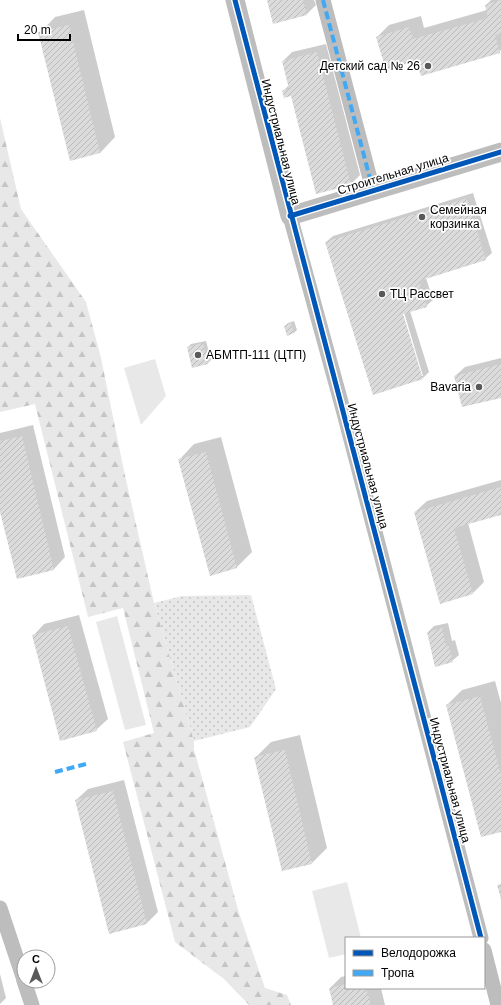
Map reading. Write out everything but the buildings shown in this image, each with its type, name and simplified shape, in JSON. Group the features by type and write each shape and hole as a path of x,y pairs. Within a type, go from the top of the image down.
{"street":[{"name":"Индустриальная улица","path":"235,0 290,216 354,451 481,937"},
{"path":"324,0 373,190"},
{"name":"Строительная улица","path":"290,216 501,152"},
{"path":"0,908 16,956"},
{"path":"485,954 498,1005"},
{"path":"27,989 32,1005"}],"green space":[{"path":"0,118 21,209 86,302 101,358 124,471 154,603 194,741 194,749 239,913 265,988 287,995 291,1005 249,1005 224,979 175,942 123,742 154,733 123,608 88,617 35,404 0,412"},
{"path":"155,359 166,396 141,425 124,368"},
{"path":"251,595 276,689 250,727 194,741 154,603 182,596"},
{"path":"117,616 146,725 125,730 96,622"},
{"path":"347,882 361,937 345,937 345,954 329,958 312,891"}],"marked path":[{"path":"323,0 373,190"},
{"path":"55,772 86,764"}],"cycle path":[{"path":"235,0 481,937"},
{"path":"290,216 501,152"}],"place":[{"name":"Детский сад № 26","path":"428,66"},
{"name":"Семейная корзинка","path":"422,217"},
{"name":"ТЦ Рассвет","path":"382,294"},
{"name":"АБМТП-111 (ЦТП)","path":"198,355"},
{"name":"Bavaria","path":"479,387"}]}
